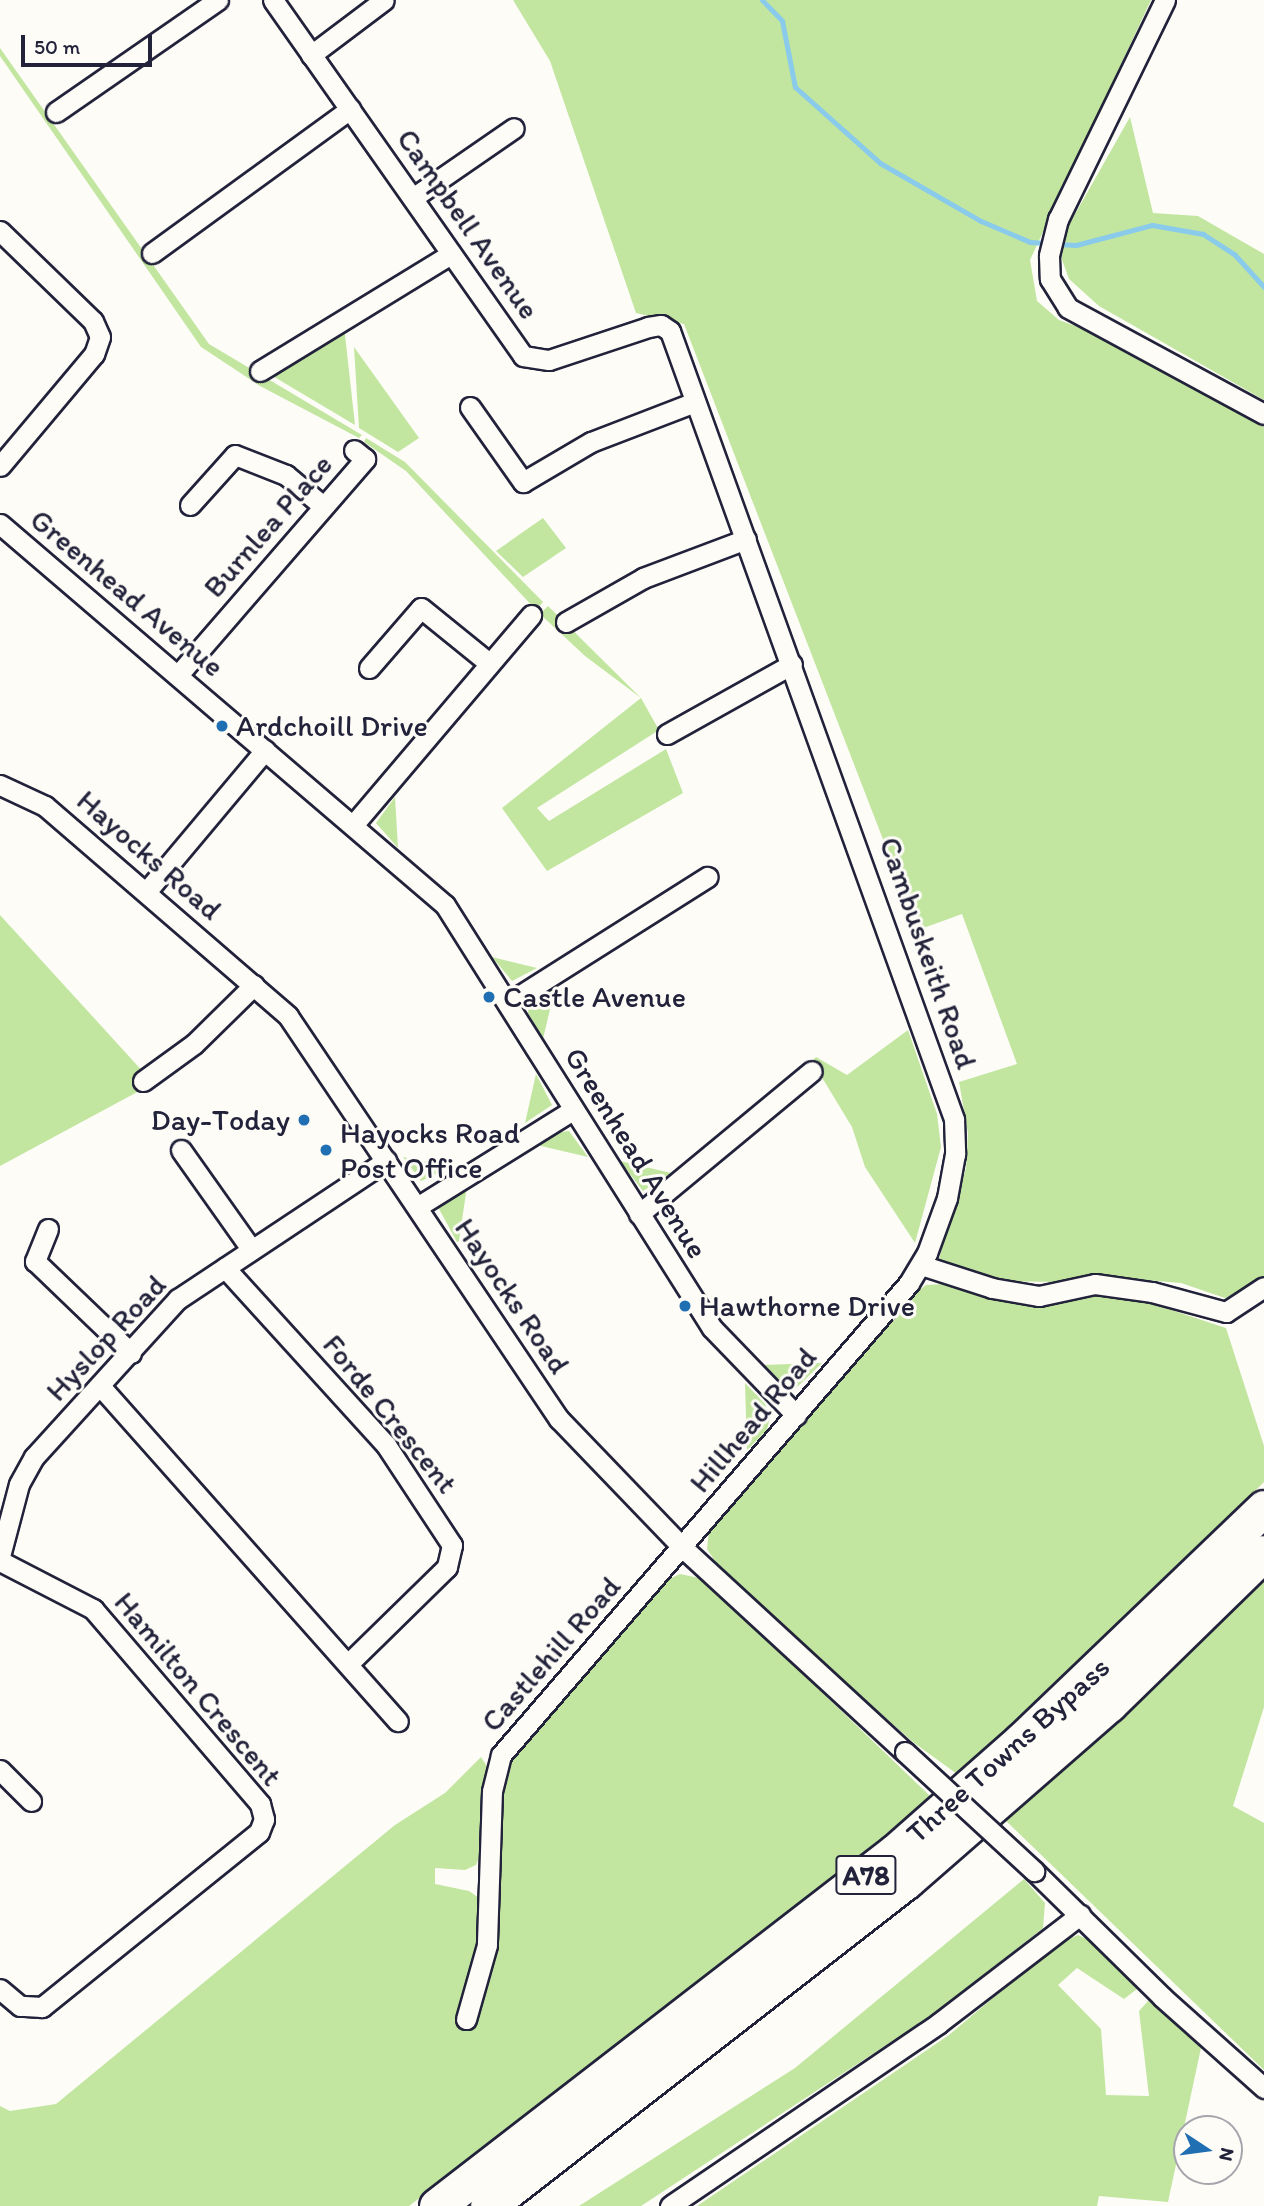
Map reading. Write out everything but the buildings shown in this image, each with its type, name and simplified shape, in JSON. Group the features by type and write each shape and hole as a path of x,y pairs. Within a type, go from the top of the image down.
{"highway":[{"name":"Three Towns Bypass","path":"437,2206 895,1852 1031,1732 1264,1508"},
{"name":"Three Towns Bypass","path":"488,2206 906,1881 1109,1704 1264,1553"}],"street":[{"path":"56,112 218,0"},
{"name":"Campbell Avenue","path":"273,0 414,197 451,254 529,359 550,360 648,327 661,325 670,331"},
{"path":"311,55 384,0"},
{"path":"1165,0 1053,232 1049,256 1050,279 1068,308 1264,414"},
{"path":"152,253 350,108"},
{"path":"414,197 514,128"},
{"path":"0,231 93,321 100,337 94,354 0,466"},
{"path":"260,371 451,254"},
{"name":"Cambuskeith Road","path":"670,331 954,1119 956,1154 949,1188 920,1265"},
{"path":"470,407 523,482 591,442 695,402"},
{"name":"Burnlea Place","path":"178,675 365,459 354,450"},
{"path":"190,505 235,455 286,475 324,506"},
{"name":"Greenhead Avenue","path":"0,524 354,824 445,905 712,1328 796,1415"},
{"path":"566,622 643,578 746,539"},
{"path":"369,668 421,608 489,663"},
{"path":"354,824 531,615"},
{"path":"667,734 792,664"},
{"path":"146,892 265,750"},
{"name":"Hayocks Road","path":"0,785 45,806 254,985 303,1036 559,1419 683,1548 1034,1871 1264,2088"},
{"path":"508,1003 707,877"},
{"path":"143,1081 194,1044 254,985"},
{"path":"639,1214 812,1071"},
{"path":"417,1207 573,1110"},
{"path":"181,1150 251,1249"},
{"name":"Hyslop Road","path":"0,1559 15,1498 30,1464 178,1299 386,1161"},
{"path":"48,1229 35,1261 131,1353"},
{"path":"920,1265 992,1288 1039,1296 1095,1284 1152,1292 1226,1312 1264,1287"},
{"name":"Hillhead Road","path":"683,1548 920,1265"},
{"name":"Forde Crescent","path":"225,1268 386,1446 448,1532 452,1545 447,1567 349,1663"},
{"path":"101,1387 398,1721"},
{"name":"Castlehill Road","path":"466,2019 487,1945 496,1766 512,1742 683,1548"},
{"name":"Hamilton Crescent","path":"0,1559 93,1609 260,1804 264,1819 259,1832 42,2007 20,2006 0,1989"},
{"path":"0,1770 32,1801"},
{"path":"670,2206 939,2023 1080,1915"}],"green space":[{"path":"513,0 1151,0 1030,260 1037,301 1059,320 1102,336 1264,427 1264,1278 1257,1285 1225,1298 1181,1283 1098,1276 1055,1282 1004,1281 938,1262 966,1168 968,1133 959,1082 1017,1064 962,914 918,930 684,324 636,313 550,61"},
{"path":"0,48 209,344 362,435 359,438 260,386 201,347 0,56"},
{"path":"1130,117 1153,213 1198,216 1264,254 1264,400 1099,306 1069,279 1057,246"},
{"path":"344,332 345,335 355,425 271,375"},
{"path":"354,347 419,438 398,452 359,428"},
{"path":"366,438 405,462 543,602 536,610 406,471 364,442"},
{"path":"543,518 566,548 523,577 496,551"},
{"path":"548,606 641,698 585,656 540,614"},
{"path":"641,698 659,730 537,808 549,821 666,749 683,793 547,871 502,808"},
{"path":"395,797 398,848 376,823"},
{"path":"0,915 146,1075 141,1090 0,1166"},
{"path":"492,957 537,968 512,981"},
{"path":"555,988 543,1039 528,1013 529,1005"},
{"path":"908,1030 937,1114 941,1147 915,1243 865,1167 852,1127 812,1061 816,1057 847,1075"},
{"path":"536,1074 552,1105 525,1123"},
{"path":"569,1131 588,1157 537,1145 562,1132"},
{"path":"403,1157 451,1167 421,1181"},
{"path":"620,1161 671,1173 643,1191"},
{"path":"467,1186 459,1241 457,1242 438,1207"},
{"path":"944,1284 998,1300 1037,1302 1099,1294 1153,1304 1226,1328 1264,1446 1264,1482 1100,1645 957,1774 913,1742 725,1576 707,1549 709,1531 910,1297 926,1285"},
{"path":"822,1363 794,1390 783,1388 759,1365"},
{"path":"745,1383 765,1404 770,1417 767,1430 747,1450"},
{"path":"680,1574 704,1579 931,1797 723,1968 409,2206 0,2206 0,2106 10,2111 56,2104 395,1825 445,1793 481,1757 488,1768 480,1855 476,1865 465,1870 435,1868 435,1884 469,1891 479,1898 483,1910 469,2023 499,1785 509,1757 665,1581"},
{"path":"1264,1578 1264,1707 1233,1806 1264,1823 1264,2070 1004,1819 1180,1662"},
{"path":"1024,1879 1045,1903 1043,1928 938,2011 641,2206 579,2206 795,2068"},
{"path":"1078,1935 1095,1943 1137,1989 1124,1999 1077,1968 1058,1985 1101,2029 1106,2095 1149,2096 1139,2011 1149,2000 1201,2048 1187,2115 1173,2115 1173,2179 1168,2202 1099,2196 1097,2206 697,2206 949,2035 1057,1944"}],"waterway":[{"path":"762,0 782,21 795,87 880,163 981,221 1030,242 1047,243"},
{"path":"1057,244 1076,245 1152,225 1203,234 1235,255 1264,287"}],"place":[{"name":"Ardchoill Drive","path":"222,726"},
{"name":"Castle Avenue","path":"489,997"},
{"name":"Day-Today","path":"304,1120"},
{"name":"Hayocks Road Post Office","path":"326,1150"},
{"name":"Hawthorne Drive","path":"685,1306"}]}
